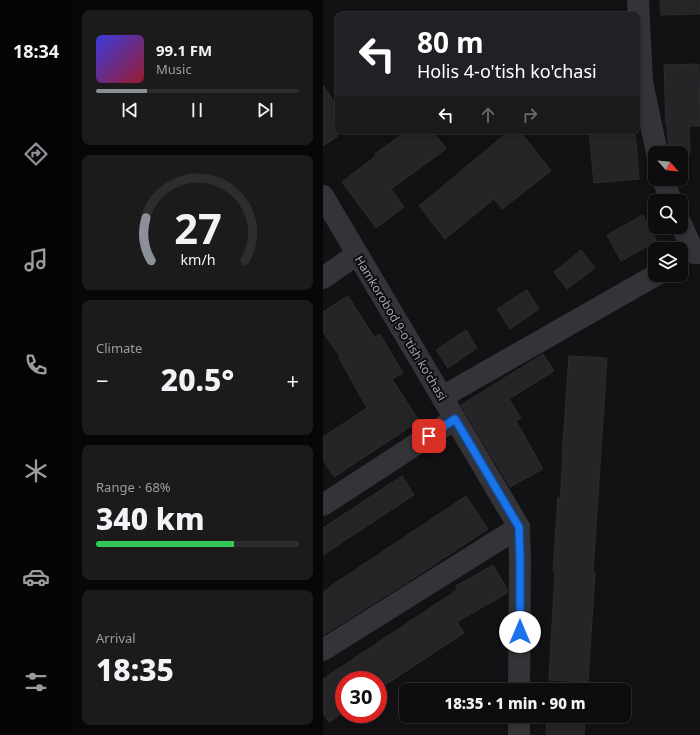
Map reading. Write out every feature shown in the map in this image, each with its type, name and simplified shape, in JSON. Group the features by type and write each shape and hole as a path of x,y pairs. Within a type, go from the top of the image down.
{"street":[{"path":"638,0 639,12"},
{"path":"640,41 642,82 656,146"},
{"name":"Hamkorobod 9-o'tish ko'chasi","path":"323,196 519,527 519,683"},
{"path":"684,234 691,256"},
{"path":"323,278 357,254"},
{"path":"442,397 648,280"},
{"path":"323,505 455,419"},
{"path":"323,650 519,527"},
{"path":"519,723 519,735"}],"building":[{"path":"660,0 700,0 700,14 661,15"},
{"path":"699,64 700,126 689,126 690,153 688,153 688,146 668,146 666,126 664,65"},
{"path":"323,85 335,103 335,134 338,134 338,136 323,146"},
{"path":"403,134 435,134 446,149 391,189 404,207 376,228 342,182 376,156 375,154"},
{"path":"505,134 522,134 551,171 502,209 494,199 445,239 419,206"},
{"path":"589,134 635,134 639,179 594,183"},
{"path":"643,215 648,224 648,234 653,234 657,241 648,242 648,246 621,261 607,235"},
{"path":"581,250 595,268 567,289 554,272"},
{"path":"527,290 539,309 510,329 497,309"},
{"path":"348,296 374,337 380,334 403,373 392,379 419,421 334,477 323,460 323,437 367,408 339,358 340,357 323,332 323,312"},
{"path":"466,330 477,348 448,368 436,350"},
{"path":"543,354 554,371 509,399 521,418 516,421 543,469 510,487 461,405"},
{"path":"569,356 607,358 593,573 595,573 588,682 549,680 555,571 553,571 558,497 560,501"},
{"path":"402,476 414,495 323,555 323,528"},
{"path":"466,496 488,529 323,635 323,592"},
{"path":"493,565 507,589 507,593 457,622 464,633 387,684 387,671 335,671 457,590 456,586"},
{"path":"335,671 335,718 329,722 323,713 323,679"},
{"path":"547,723 585,723 584,735 546,734"}],"route":[{"path":"429,436 455,419 519,527 520,632"}]}
